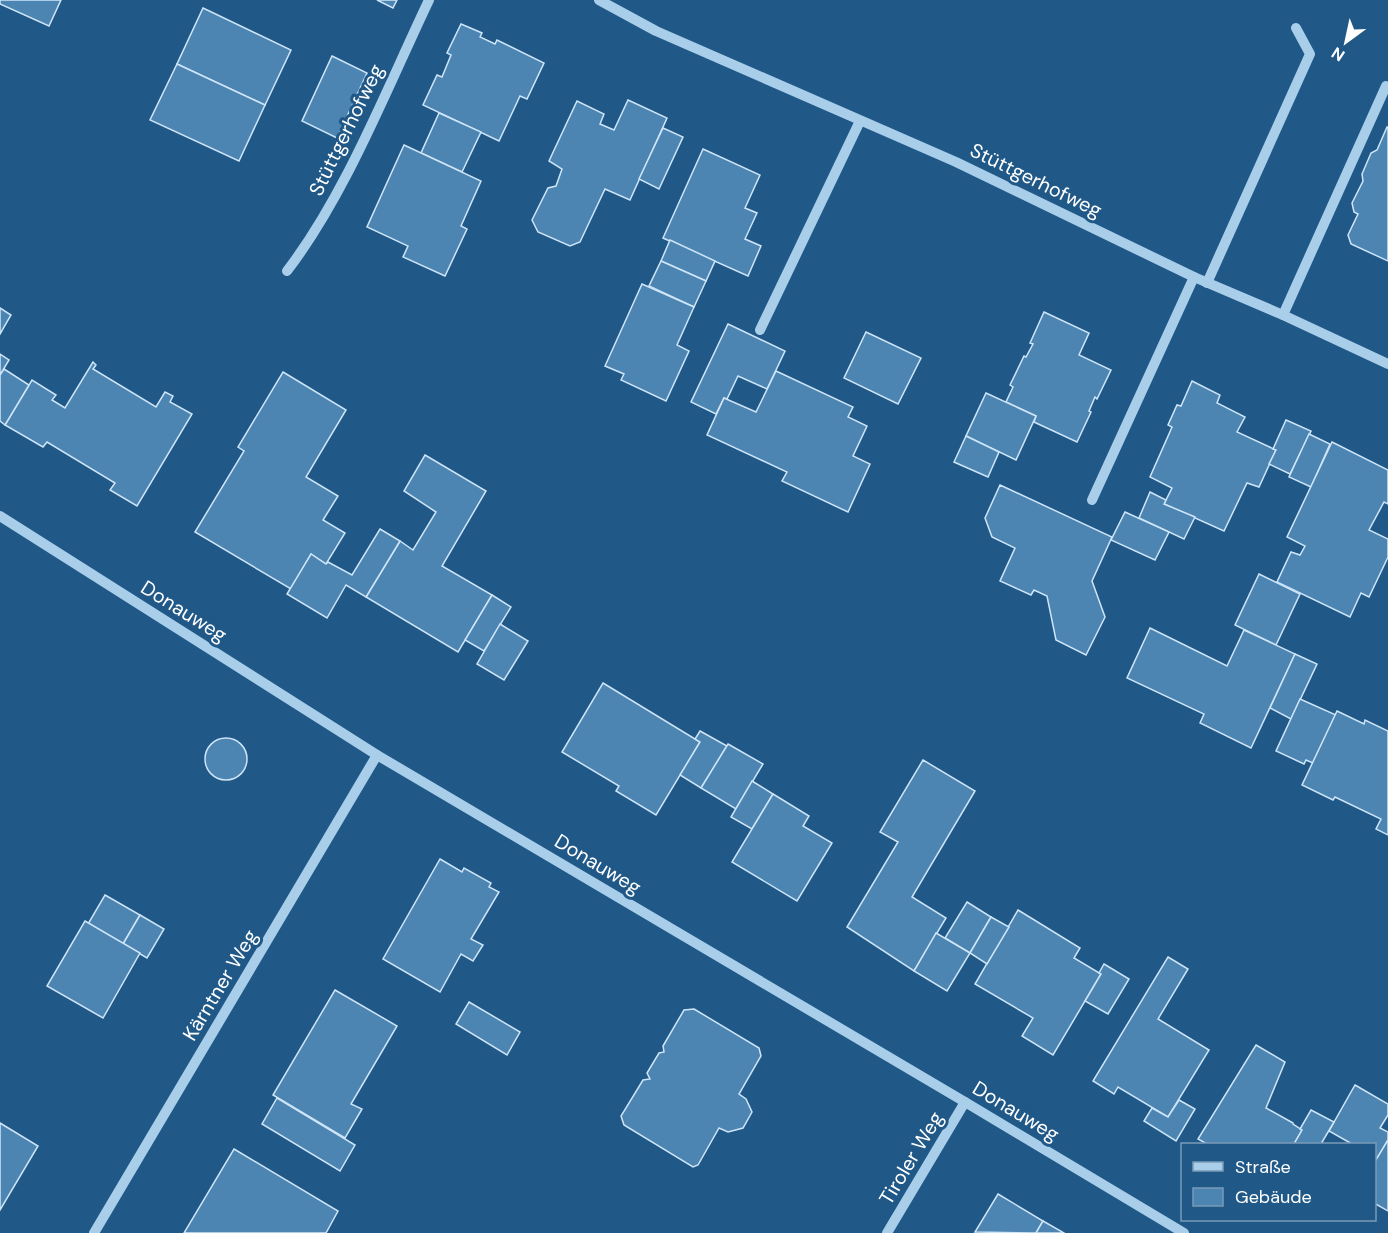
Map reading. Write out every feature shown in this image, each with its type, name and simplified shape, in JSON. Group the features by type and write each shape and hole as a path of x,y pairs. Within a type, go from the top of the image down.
{"street":[{"name":"Stüttgerhofweg","path":"287,271 300,254 346,175 429,0"},
{"name":"Stüttgerhofweg","path":"599,0 656,32 956,162 1194,277 1388,364"},
{"path":"1207,283 1310,54 1296,28"},
{"path":"1283,315 1386,86"},
{"path":"760,330 860,121"},
{"path":"1092,500 1194,277"},
{"name":"Donauweg","path":"0,516 377,754 1184,1233"},
{"name":"Kärntner Weg","path":"94,1233 377,754"},
{"name":"Tiroler Weg","path":"887,1233 965,1102"}],"building":[{"path":"0,0 61,0 49,26 0,4"},
{"path":"377,0 397,0 393,8"},
{"path":"203,8 291,50 265,105 177,64"},
{"path":"461,24 482,33 480,37 495,44 497,40 544,63 527,99 520,96 499,141 423,105 437,75 442,77 451,55 447,53"},
{"path":"332,56 367,73 337,138 302,121"},
{"path":"177,64 265,105 239,161 150,120"},
{"path":"628,100 667,118 630,200 605,189 580,242 570,246 538,232 532,220 548,188 556,186 562,169 549,161 577,101 604,114 600,124 614,130"},
{"path":"439,113 481,132 462,172 421,153"},
{"path":"1387,127 1388,261 1351,244 1348,235 1358,214 1354,212 1352,203 1363,181 1362,174 1371,153 1377,150"},
{"path":"663,128 683,137 659,189 639,179"},
{"path":"404,145 481,181 461,226 467,229 445,276 403,257 408,246 367,227"},
{"path":"703,149 760,175 745,208 757,213 745,239 761,246 748,276 663,238"},
{"path":"670,240 715,261 706,281 661,261"},
{"path":"661,261 706,281 694,307 649,286"},
{"path":"642,284 694,307 677,345 689,351 666,401 621,380 624,374 605,366"},
{"path":"0,308 11,315 0,334"},
{"path":"1044,312 1089,333 1079,355 1111,370 1097,399 1095,397 1089,411 1091,412 1077,442 1034,422 1036,416 1006,402 1013,387 1010,385 1024,356 1026,357 1033,344 1030,343"},
{"path":"728,324 785,351 767,389 738,376 727,399 724,398 716,414 691,402"},
{"path":"866,332 921,358 898,404 844,378"},
{"path":"0,354 9,360 0,375"},
{"path":"93,362 96,365 93,369 156,407 165,392 173,396 170,402 192,414 137,506 110,490 115,483 47,442 43,447 5,425 32,380 56,395 52,400 65,408"},
{"path":"4,369 29,385 5,425 0,421 0,375"},
{"path":"776,371 853,407 848,417 867,426 853,456 870,464 848,512 782,481 787,472 707,435 724,398 756,412"},
{"path":"283,372 346,410 306,477 338,496 323,520 345,533 326,564 311,554 291,589 195,532 244,451 238,447"},
{"path":"1192,381 1220,395 1217,403 1245,417 1237,432 1276,450 1259,487 1247,483 1224,531 1164,504 1172,488 1150,477 1172,427 1168,425 1177,405 1181,406"},
{"path":"986,393 1036,416 1016,460 966,436"},
{"path":"1286,420 1311,431 1290,474 1269,464"},
{"path":"1309,434 1330,444 1311,487 1289,477"},
{"path":"966,436 999,452 988,477 954,462"},
{"path":"1332,442 1388,470 1388,504 1384,502 1369,530 1388,539 1388,557 1369,597 1361,593 1350,617 1277,582 1291,552 1300,555 1305,546 1287,537"},
{"path":"425,455 486,491 442,566 492,595 458,652 366,597 400,541 413,550 436,512 404,491"},
{"path":"1000,485 1112,537 1092,581 1105,617 1086,655 1056,640 1047,596 1034,590 1031,595 1000,581 1015,548 992,537 985,518"},
{"path":"1150,492 1166,500 1164,504 1195,517 1184,539 1139,518"},
{"path":"1125,512 1169,532 1155,560 1111,540"},
{"path":"380,529 400,541 366,597 346,585 327,618 287,594 311,554 326,564 328,562 352,575"},
{"path":"1259,574 1300,594 1276,645 1235,625"},
{"path":"492,595 511,607 484,651 465,640"},
{"path":"500,624 528,641 504,680 477,664"},
{"path":"1150,628 1227,666 1244,630 1295,654 1251,748 1200,723 1204,714 1127,678"},
{"path":"1295,654 1317,664 1291,719 1270,708"},
{"path":"603,683 700,742 656,815 616,791 619,786 562,752"},
{"path":"1300,699 1336,715 1313,763 1306,760 1304,764 1276,751"},
{"path":"1337,711 1364,724 1365,720 1388,731 1388,835 1376,829 1381,819 1335,797 1333,800 1302,785"},
{"path":"700,731 727,746 701,788 680,775 700,742 695,739"},
{"path":"226,738 234,739 241,744 246,751 246,767 241,774 234,779 226,780 218,779 211,774 206,767 205,759 206,751 211,744 218,739"},
{"path":"728,744 763,764 736,809 701,788"},
{"path":"923,760 975,791 912,897 946,918 914,971 847,927 898,842 880,832"},
{"path":"752,781 773,794 752,829 731,817"},
{"path":"773,794 809,816 803,826 832,843 797,901 732,862"},
{"path":"440,859 462,872 464,868 491,883 489,887 499,892 471,939 483,945 473,961 461,954 440,992 383,959"},
{"path":"105,895 140,915 123,944 88,924"},
{"path":"967,902 991,917 970,953 945,938"},
{"path":"1018,910 1080,948 1074,958 1101,974 1053,1055 1022,1036 1033,1018 975,984"},
{"path":"140,915 164,929 147,958 123,944"},
{"path":"991,917 1009,927 987,964 970,953"},
{"path":"85,921 140,953 103,1018 47,986"},
{"path":"936,933 970,953 947,991 914,971"},
{"path":"1168,957 1188,969 1158,1019 1209,1050 1168,1117 1118,1087 1114,1094 1093,1081"},
{"path":"1104,964 1129,979 1108,1014 1085,1001 1101,974 1099,973"},
{"path":"335,990 397,1026 351,1104 362,1109 345,1138 273,1095"},
{"path":"469,1002 520,1032 507,1055 456,1024"},
{"path":"694,1009 759,1048 761,1056 739,1094 746,1099 752,1112 743,1128 728,1132 719,1128 698,1165 693,1167 624,1125 621,1116 643,1080 650,1079 647,1073 659,1053 664,1052 663,1046 684,1010"},
{"path":"1256,1045 1285,1062 1266,1108 1302,1130 1295,1143 1205,1143 1198,1139"},
{"path":"1355,1085 1388,1104 1388,1115 1380,1128 1388,1132 1388,1140 1377,1159 1376,1143 1350,1143 1329,1131"},
{"path":"277,1098 355,1145 340,1171 262,1124"},
{"path":"1179,1100 1195,1109 1176,1141 1144,1121 1152,1108 1168,1117"},
{"path":"1311,1110 1334,1122 1322,1143 1295,1143 1302,1130 1300,1129"},
{"path":"0,1123 38,1146 0,1210"},
{"path":"1388,1140 1388,1211 1376,1204 1376,1160"},
{"path":"234,1149 338,1211 326,1233 184,1233"},
{"path":"998,1194 1043,1221 1036,1233 975,1232"},
{"path":"1043,1221 1064,1233 1036,1233"}]}
